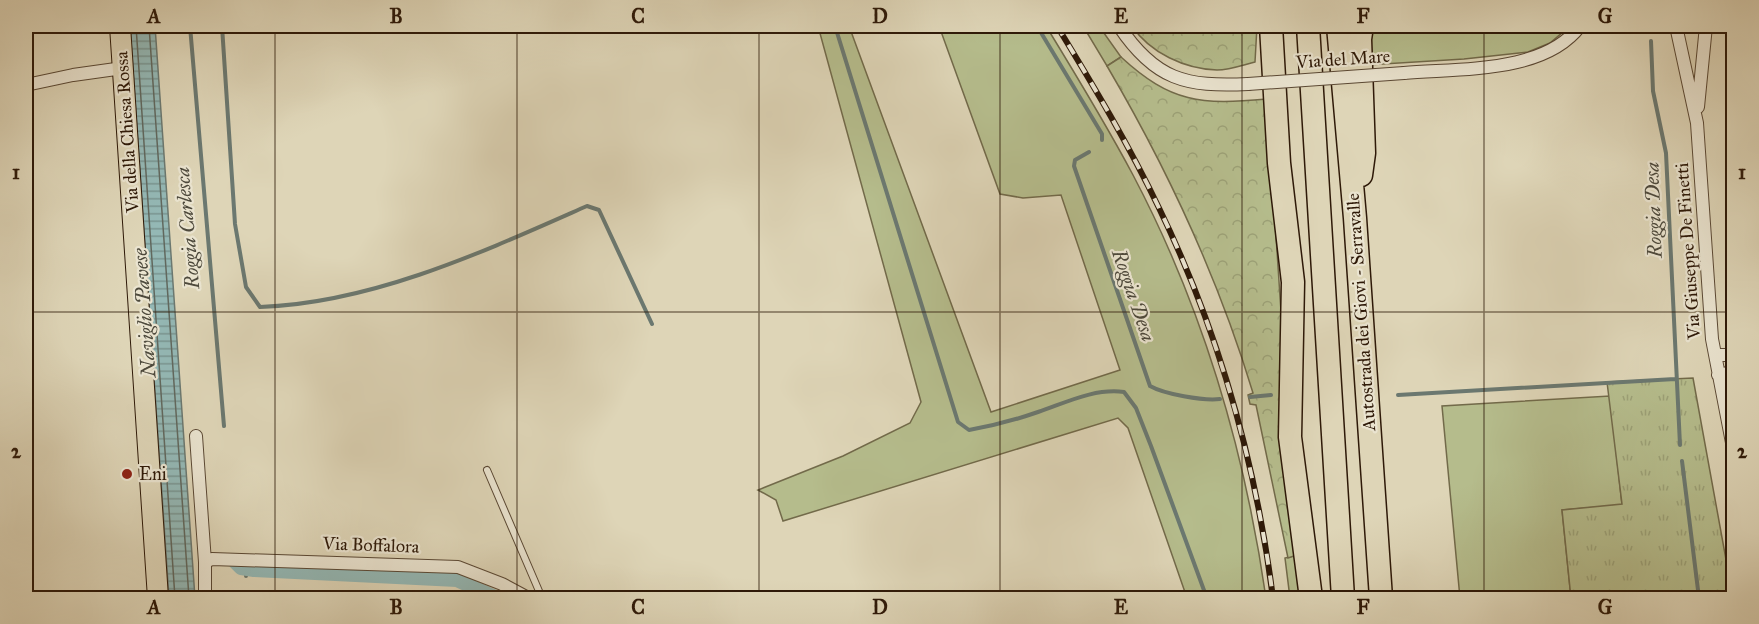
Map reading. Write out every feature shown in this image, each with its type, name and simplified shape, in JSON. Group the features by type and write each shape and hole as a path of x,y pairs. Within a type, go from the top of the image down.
{"highway":[{"path":"1271,26 1279,164 1293,282 1290,437 1311,598"},
{"name":"Autostrada dei Giovi - Serravalle","path":"1308,26 1330,423 1343,598"},
{"name":"Autostrada dei Giovi - Serravalle","path":"1338,26 1381,598"},
{"path":"1354,218 1364,153 1360,39 1362,26"},
{"path":"1287,221 1330,423"}],"main road":[{"name":"Via della Chiesa Rossa","path":"120,26 158,598"}],"street":[{"name":"Via del Mare","path":"1119,26 1142,56 1171,76 1201,85 1404,73 1529,60 1560,45 1580,26"},
{"name":"Via Giuseppe De Finetti","path":"1676,26 1697,123 1714,355 1734,453"},
{"name":"Via Giuseppe De Finetti","path":"1697,123 1706,26"},
{"path":"26,85 123,68"},
{"path":"1714,355 1734,355"},
{"path":"1718,375 1734,372"},
{"path":"196,436 205,562 205,598"},
{"name":"Via Boffalora","path":"205,562 212,559 269,559 459,567 502,584 528,598"}],"lane":[{"path":"487,470 542,598"}],"green space":[{"path":"818,26 849,26 991,412 1120,370 1061,195 1023,198 1000,194 939,26 1046,26 1102,118 1133,175 1158,225 1200,328 1233,435 1257,543 1266,598 1187,598 1128,428 1118,418 783,521 776,500 758,490 843,456 910,423 921,402"},
{"path":"1083,26 1099,26 1121,57 1107,66"},
{"path":"1132,26 1257,26 1255,62 1222,70 1205,69 1181,63 1158,52"},
{"path":"1370,26 1570,26 1550,43 1528,52 1464,59 1367,65"},
{"path":"1121,57 1156,84 1188,98 1223,101 1267,99 1297,555 1288,558 1256,405 1250,404 1248,395 1253,393 1208,266 1151,145 1107,66"},
{"path":"1693,378 1733,598 1571,598 1562,510 1622,504 1607,382"},
{"path":"1610,396 1622,505 1562,510 1571,598 1460,598 1442,406"},
{"path":"1297,555 1302,598 1290,598 1285,558"}],"water":[{"path":"130,26 155,26 195,598 169,598"}],"waterway":[{"name":"Roggia Carlesca","path":"190,26 224,426"},
{"path":"222,26 235,224 246,287 260,307 344,296 386,285 469,257 587,206 599,210 652,324"},
{"path":"835,26 958,422 969,430 1021,418 1091,394 1124,392 1136,408 1205,593 1260,597"},
{"name":"Roggia Desa","path":"1037,26 1102,134 1102,140"},
{"name":"Roggia Desa","path":"1651,41 1653,91 1666,153 1680,445"},
{"name":"Roggia Desa","path":"1089,152 1075,160 1074,166 1150,386 1164,392 1184,396 1220,399"},
{"name":"Roggia Desa","path":"1398,395 1675,379"},
{"name":"Roggia Desa","path":"1250,397 1271,395"},
{"name":"Roggia Desa","path":"1682,461 1699,598"},
{"name":"Roggia Carlesca","path":"235,562 241,568 254,570 457,580 497,598"},
{"name":"Roggia Carlesca","path":"246,569 246,576"}],"railway":[{"path":"1057,26 1135,161 1180,254 1199,302 1217,350 1245,448 1266,548 1273,598"}],"place":[{"name":"Eni","path":"127,474"}],"water label":[{"name":"Naviglio Pavese","path":"144,313"}]}
